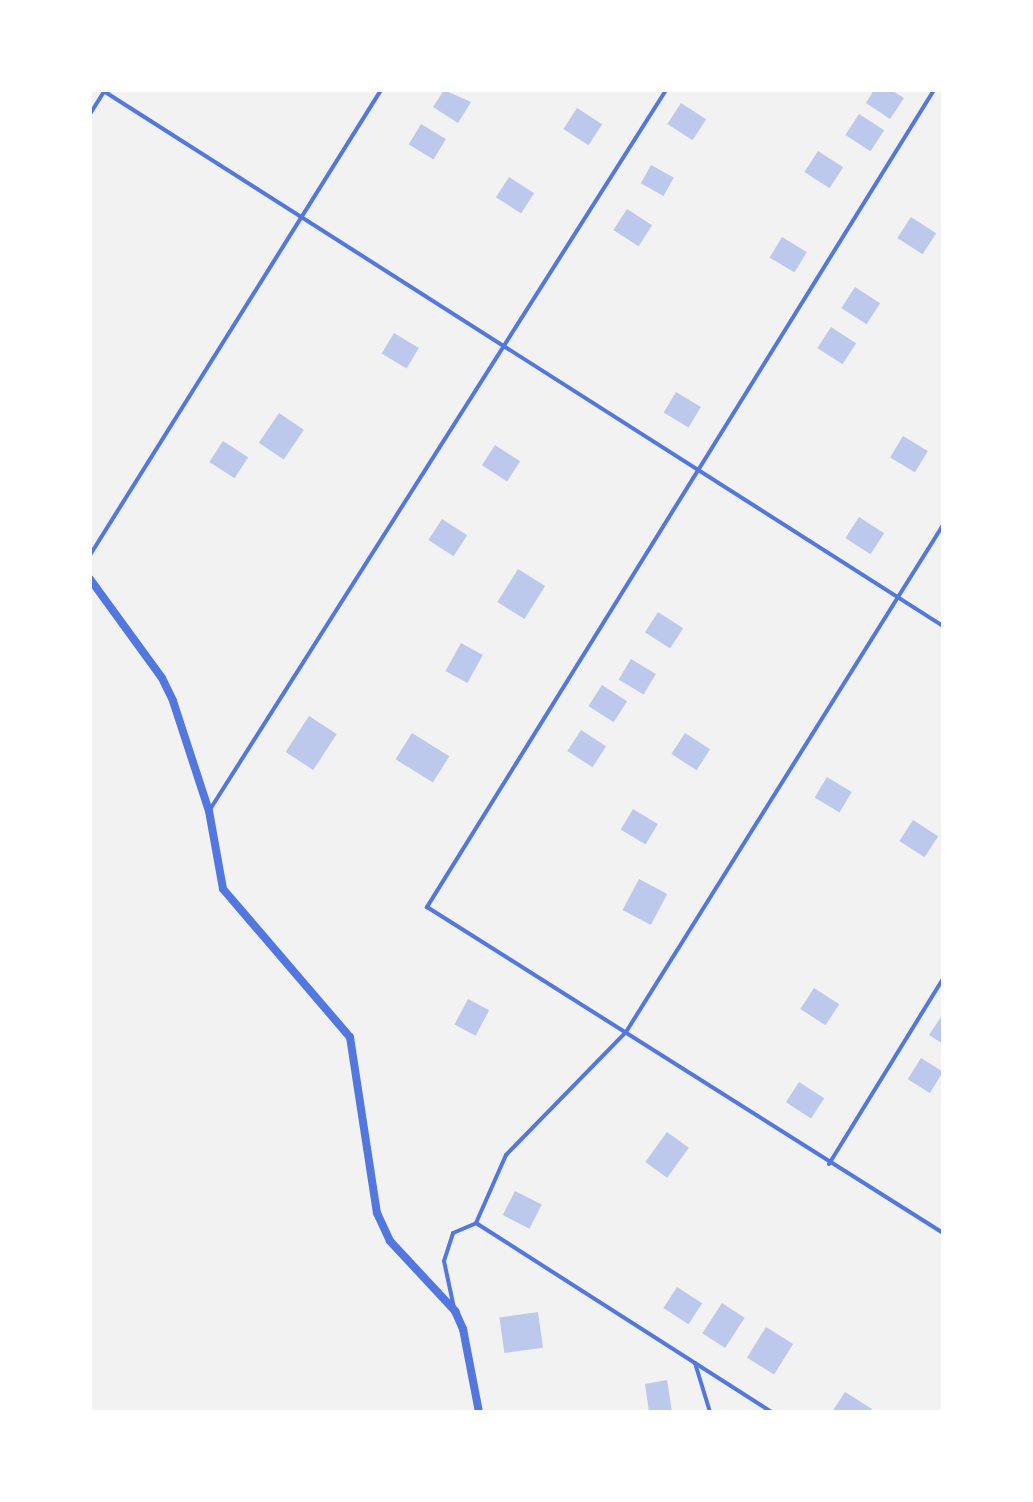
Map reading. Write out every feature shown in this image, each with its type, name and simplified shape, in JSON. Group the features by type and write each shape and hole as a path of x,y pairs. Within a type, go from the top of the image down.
{"street":[{"path":"90,579 162,678 209,811 223,889 350,1037 377,1213 390,1241 455,1311 463,1329 479,1412"}],"lane":[{"path":"90,555 381,90"},
{"path":"209,811 666,90"},
{"path":"934,90 427,907 828,1164 943,1233"},
{"path":"90,114 104,91 503,350 943,626"},
{"path":"455,1311 444,1261 453,1233 476,1223 506,1155 626,1032 943,525"},
{"path":"828,1164 943,979"},
{"path":"476,1223 772,1412"},
{"path":"695,1361 710,1412"}],"building":[{"path":"444,90 471,102 458,123 433,107"},
{"path":"874,90 891,90 904,98 890,119 866,103"},
{"path":"681,103 706,119 693,140 667,124"},
{"path":"577,108 602,124 589,145 563,129"},
{"path":"859,114 884,130 871,151 845,135"},
{"path":"421,124 446,139 433,160 409,145"},
{"path":"818,151 843,167 830,188 804,172"},
{"path":"651,165 674,178 664,196 641,183"},
{"path":"509,177 534,193 521,213 496,197"},
{"path":"627,209 652,225 639,246 613,230"},
{"path":"911,217 936,233 923,254 897,238"},
{"path":"782,237 807,252 794,273 770,258"},
{"path":"855,287 880,303 867,324 841,308"},
{"path":"831,327 856,343 843,364 817,348"},
{"path":"394,333 419,348 406,369 382,354"},
{"path":"676,392 701,407 688,428 664,413"},
{"path":"279,413 304,430 284,460 259,443"},
{"path":"903,436 928,451 915,472 890,457"},
{"path":"223,441 248,457 235,478 209,462"},
{"path":"495,445 520,461 507,481 482,465"},
{"path":"859,517 884,533 871,554 845,538"},
{"path":"442,519 467,535 454,556 428,540"},
{"path":"518,569 545,586 524,619 497,602"},
{"path":"658,612 683,628 670,648 645,632"},
{"path":"461,643 483,655 467,683 445,671"},
{"path":"631,659 656,674 643,695 619,680"},
{"path":"602,685 627,701 614,722 588,706"},
{"path":"309,716 337,734 313,770 286,752"},
{"path":"581,730 606,746 593,767 567,751"},
{"path":"412,733 449,756 433,783 396,759"},
{"path":"685,733 710,749 697,770 671,754"},
{"path":"827,777 852,792 839,813 815,798"},
{"path":"633,809 658,824 645,845 621,830"},
{"path":"913,820 938,836 925,857 899,841"},
{"path":"639,879 667,894 651,925 623,910"},
{"path":"814,988 839,1004 826,1025 800,1009"},
{"path":"468,999 489,1010 476,1036 454,1025"},
{"path":"943,1014 943,1044 929,1035"},
{"path":"921,1058 943,1072 930,1093 908,1079"},
{"path":"799,1082 824,1098 811,1118 786,1102"},
{"path":"667,1132 689,1148 667,1178 645,1162"},
{"path":"515,1191 542,1205 529,1229 503,1215"},
{"path":"677,1287 702,1303 689,1324 663,1308"},
{"path":"722,1303 745,1318 725,1348 702,1333"},
{"path":"538,1312 543,1348 504,1353 499,1317"},
{"path":"766,1327 793,1344 774,1374 747,1358"},
{"path":"667,1380 672,1412 649,1412 645,1384"},
{"path":"845,1392 872,1409 870,1412 832,1412"}]}
